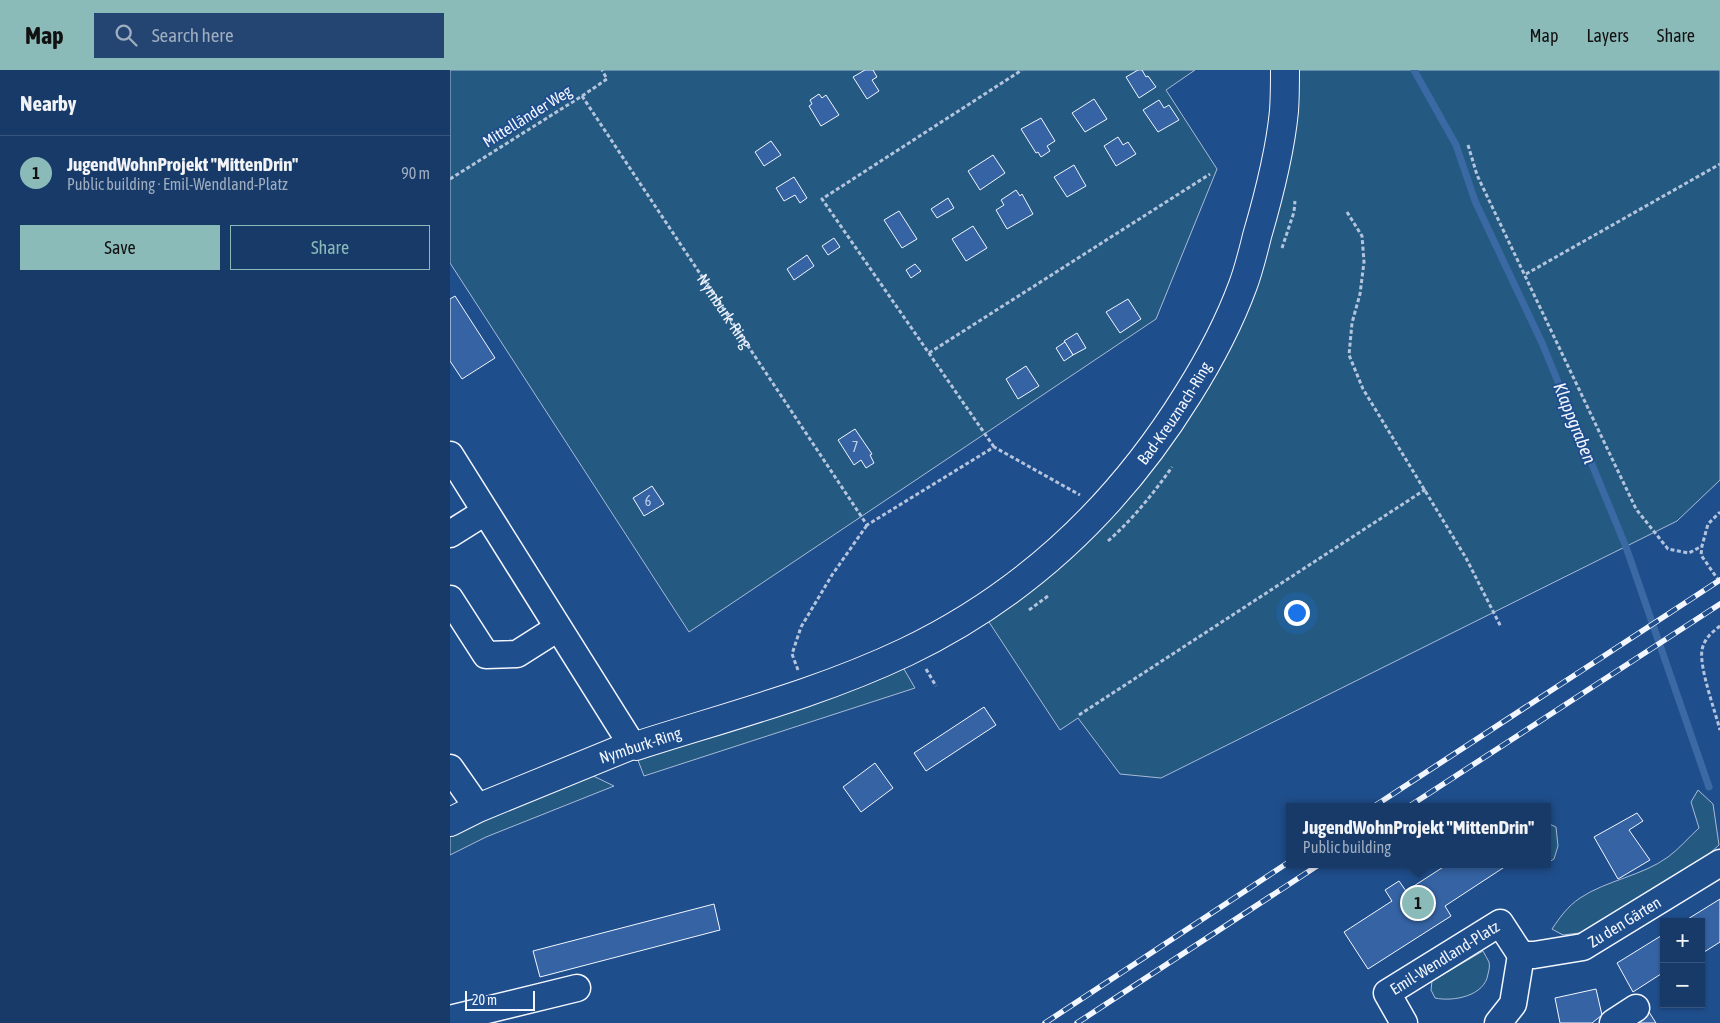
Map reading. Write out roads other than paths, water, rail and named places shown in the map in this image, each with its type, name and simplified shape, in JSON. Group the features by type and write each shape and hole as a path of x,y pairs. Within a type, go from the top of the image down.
{"main road":[{"name":"Bad-Kreuznach-Ring","path":"917,663 979,612 1043,564 1104,508 1127,482 1171,422 1214,350 1244,284 1272,184 1284,111 1285,70"},
{"name":"Nymburk-Ring","path":"450,822 478,808 632,745 636,746 806,692 872,667 917,663"}],"street":[{"path":"450,456 632,745"},
{"path":"450,534 485,512"},
{"path":"450,599 486,655 518,654 558,628"},
{"path":"450,768 478,808"},
{"name":"Zu den Gärten","path":"1521,955 1534,955 1584,947 1711,868"},
{"name":"Emil-Wendland-Platz","path":"1404,1023 1387,993 1500,923 1521,955"},
{"path":"1498,1023 1513,1004 1521,955"},
{"path":"450,1019 577,988"},
{"path":"1613,1023 1636,1008"}],"waterway":[{"name":"Klappgraben","path":"1414,70 1456,145 1475,201 1542,343 1626,547 1709,787"}],"railway":[{"path":"1379,803 1720,580"},
{"path":"1414,803 1720,604"},
{"path":"1045,1023 1286,864"},
{"path":"1077,1023 1314,868"}],"place":[{"name":"JugendWohnProjekt \"MittenDrin\"","path":"1418,903"}]}
